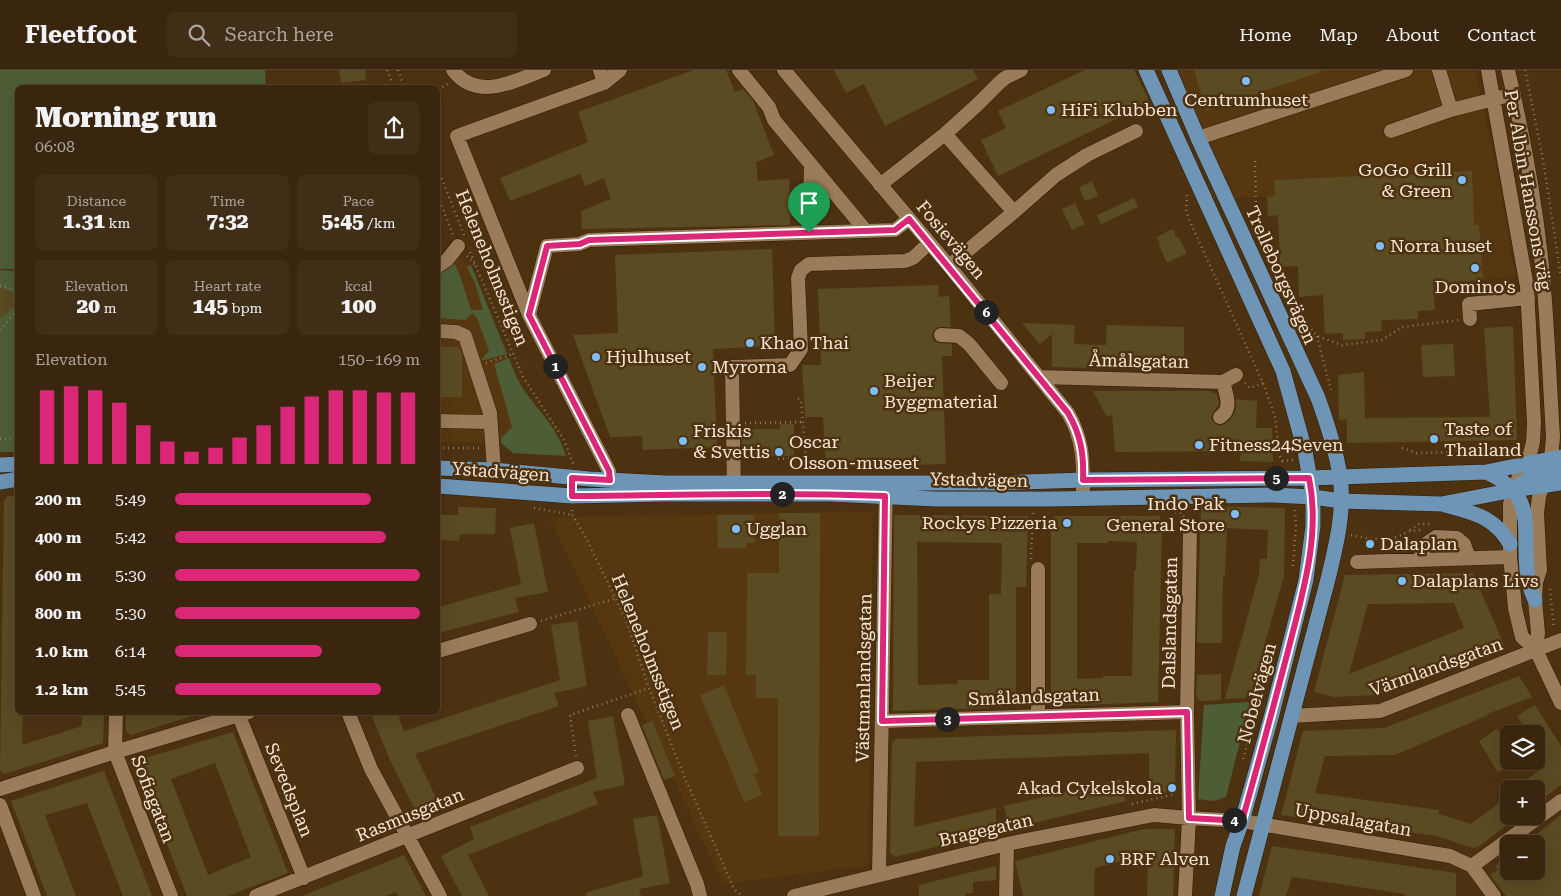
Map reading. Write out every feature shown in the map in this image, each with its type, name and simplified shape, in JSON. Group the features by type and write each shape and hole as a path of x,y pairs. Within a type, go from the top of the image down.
{"main road":[{"path":"1146,70 1283,371 1305,451 1313,497"},
{"name":"Trelleborgsvägen","path":"1169,70 1198,138 1318,398 1327,424 1340,478 1341,501"},
{"path":"0,465 15,464"},
{"path":"1340,478 1485,464 1555,464"},
{"path":"1485,464 1497,477 1514,490 1522,504 1528,578 1535,600"},
{"path":"1514,490 1527,479 1555,464"},
{"name":"Ystadvägen","path":"440,468 494,470 572,478 734,488 885,490 1083,480 1340,478"},
{"path":"0,482 15,480"},
{"path":"1244,896 1328,579 1338,535 1341,501 1441,504 1561,483"},
{"name":"Ystadvägen","path":"440,486 572,496 734,488"},
{"name":"Ystadvägen","path":"885,490 936,499 1272,495 1313,497 1341,501"},
{"name":"Nobelvägen","path":"1222,896 1233,846 1242,821 1272,714 1306,580 1313,526 1313,497"},
{"path":"1441,504 1483,516 1498,527 1510,551"}],"street":[{"path":"453,70 461,79 469,84 490,88 544,70"},
{"path":"610,480 609,471 529,315 458,136 620,70"},
{"path":"740,70 769,107 774,120 866,231"},
{"name":"Fosievägen","path":"784,70 949,266 1068,413 1081,443 1084,468 1083,498"},
{"path":"880,185 945,134 976,106 997,77 1005,78 1021,70"},
{"path":"1198,138 1406,70"},
{"path":"1438,70 1451,110"},
{"name":"Per Albin Hanssons väg","path":"1488,70 1528,298 1534,442 1519,476 1510,504 1510,551 1515,608 1522,636 1536,650"},
{"name":"Per Albin Hanssons väg","path":"1508,70 1530,179 1544,287 1555,464 1542,486 1537,513 1540,570 1536,582 1535,600 1538,633 1536,650"},
{"path":"1391,131 1451,110 1514,94"},
{"path":"949,266 1056,175 1087,155 1136,131"},
{"path":"945,134 1014,212"},
{"path":"809,233 811,164"},
{"path":"529,315 547,246 580,244 589,240 895,230 909,219"},
{"path":"734,488 732,367 790,365 801,349 798,278 801,270 809,264 905,261 913,258 929,243"},
{"path":"440,265 465,246"},
{"path":"1470,319 1469,304 1528,298"},
{"path":"440,331 456,332 465,336 490,413 494,470"},
{"path":"941,335 959,336 969,344 1001,383"},
{"name":"Åmålsgatan","path":"1039,378 1223,382 1236,375"},
{"path":"1220,417 1225,414 1228,402 1223,382"},
{"path":"440,420 491,422"},
{"name":"Västmanlandsgatan","path":"879,874 885,490"},
{"name":"Dalslandsgatan","path":"1185,896 1189,818 1187,712 1190,530"},
{"path":"1419,560 1426,544 1436,537 1457,538 1464,544 1469,558"},
{"path":"1357,562 1469,558 1510,551"},
{"path":"1038,569 1038,716"},
{"path":"440,650 530,624"},
{"name":"Värmlandsgatan","path":"1292,716 1380,711 1561,640"},
{"path":"1536,650 1561,703"},
{"name":"Smålandsgatan","path":"882,721 1187,712"},
{"name":"Sofiagatan","path":"116,715 115,752 171,896"},
{"path":"0,789 115,752 241,715"},
{"name":"Sevedsplan","path":"244,715 304,878"},
{"path":"349,715 371,769 440,896"},
{"path":"628,715 697,884 700,896"},
{"name":"Rasmusgatan","path":"256,896 578,768"},
{"path":"1472,866 1561,801"},
{"path":"0,805 34,896"},
{"name":"Bragegatan","path":"794,896 1007,844 1154,815 1189,818"},
{"name":"Uppsalagatan","path":"1189,818 1264,824 1450,856 1472,866 1494,896"},
{"path":"1006,896 1007,844"}],"path":[{"path":"387,70 393,85"},
{"path":"398,70 403,85"},
{"path":"1524,70 1543,159 1561,277"},
{"path":"1255,161 1256,212 1267,255"},
{"name":"Heleneholmsstigen","path":"440,175 465,246 476,267 523,377 564,440 573,464 572,478"},
{"path":"1187,193 1186,201 1189,219 1263,383 1275,417 1279,454 1282,460 1293,460"},
{"path":"1278,278 1302,318 1317,336 1342,345 1382,340 1402,327 1470,319"},
{"path":"0,286 15,289"},
{"path":"0,330 15,312"},
{"path":"475,367 513,354"},
{"path":"1236,375 1250,388 1263,383"},
{"path":"798,399 801,400 804,422 808,476"},
{"path":"733,424 804,422"},
{"path":"0,439 15,440"},
{"path":"1485,464 1534,442"},
{"path":"1402,448 1417,453 1456,452 1467,445"},
{"path":"778,458 806,458"},
{"path":"807,463 823,464"},
{"name":"Heleneholmsstigen","path":"572,496 572,515 585,536 626,620 649,688 684,776 734,889 742,896"},
{"path":"1292,570 1296,525 1295,507"},
{"path":"1033,510 1031,564 1038,569"},
{"path":"1410,530 1419,524 1432,524"},
{"path":"530,624 616,598"},
{"path":"1242,764 1274,643"},
{"path":"578,768 570,715 649,688"}],"shaded area":[{"path":"1176,70 1475,70 1500,184 1515,276 1483,280 1275,197 1235,197"},
{"path":"462,258 471,265 514,372 522,387 553,427 566,456 513,453 501,443 440,442 440,270 453,260"},
{"path":"873,511 868,865 723,884 550,518"}],"green space":[{"path":"0,70 265,70 266,85 15,85 15,269 0,269"},
{"path":"453,260 471,310 483,310 475,283 467,267 471,265 507,354 480,361 489,351 477,318 473,313 465,320 440,318 440,270"},
{"path":"0,270 15,271 15,452 0,452"},
{"path":"509,358 520,384 552,427 566,456 513,453 501,443 501,438 512,427 494,364"},
{"path":"1250,702 1226,797 1214,801 1198,799 1204,705"}],"building":[{"path":"339,70 365,70 366,80 341,83"},
{"path":"694,70 726,70 735,92 743,89 753,101 774,155 756,162 758,181 789,179 790,225 582,229 581,211 611,199 604,178 585,186 580,174 510,201 500,178 588,142 578,112"},
{"path":"834,70 973,70 978,79 885,126 864,84 846,93"},
{"path":"1085,70 1134,70 1150,103 998,176 981,140 1006,128 998,111"},
{"name":"Centrumhuset","path":"1194,70 1321,70 1321,72 1206,111"},
{"name":"Norra huset","path":"1472,171 1474,225 1479,225 1483,280 1433,283 1435,310 1418,311 1418,319 1381,320 1382,331 1365,332 1365,339 1343,340 1343,333 1325,334 1323,295 1299,297 1298,266 1280,267 1278,215 1268,216 1267,197 1275,196 1274,180"},
{"path":"1092,181 1098,196 1085,201 1079,187"},
{"path":"1134,198 1138,207 1101,224 1097,215"},
{"path":"1075,203 1085,224 1072,230 1062,209"},
{"path":"1173,229 1187,253 1167,263 1157,237"},
{"path":"772,249 775,346 713,349 717,447 643,450 642,436 610,437 573,335 618,333 615,255"},
{"name":"Beijer Byggmaterial","path":"938,285 939,297 949,296 951,327 938,327 933,331 932,335 937,343 952,344 952,356 942,356 946,464 826,468 823,417 805,417 802,365 821,365 818,289"},
{"path":"0,287 15,294 15,305 0,319"},
{"path":"1022,323 1075,325 1074,344 1106,345 1107,325 1184,327 1184,365 1163,364 1163,370 1052,367 1052,334 1040,344"},
{"path":"1513,326 1517,440 1347,443 1347,419 1339,420 1338,375 1364,372 1365,418 1490,417 1484,328"},
{"path":"1453,344 1455,376 1423,377 1421,345"},
{"path":"440,347 459,347 462,354 462,397 440,397"},
{"path":"1093,391 1209,391 1217,394 1219,404 1211,418 1214,423 1221,426 1230,420 1234,414 1236,399 1257,401 1256,428 1272,428 1273,462 1240,461 1241,451 1115,452 1112,415 1107,417"},
{"path":"780,424 794,424 794,456 757,456 757,452 742,453 742,437 749,437 749,429 780,429"},
{"path":"8,496 15,497 15,715 23,715 22,745 82,726 82,715 104,715 103,743 4,774 0,770 4,501"},
{"path":"1201,506 1285,508 1284,576 1250,695 1246,698 1225,699 1259,574 1260,559 1267,559 1268,530 1227,528 1225,575 1223,575 1222,643 1197,643"},
{"path":"458,507 496,508 495,534 460,534 459,541 440,540 440,515 458,515"},
{"path":"779,513 820,513 819,836 778,836 778,698 756,698 756,675 746,675 747,573 779,573"},
{"name":"Ugglan","path":"717,515 754,515 755,543 746,543 747,548 718,548"},
{"path":"894,515 1028,516 1026,587 1016,587 1016,694 989,694 989,708 893,711","holes":["917,542 1002,543 1001,594 989,594 989,680 958,680 958,684 918,685"]},
{"path":"1055,516 1159,516 1162,521 1158,702 1051,706 1051,520","holes":["1137,542 1136,570 1134,570 1132,676 1103,676 1103,678 1077,679 1077,543"]},
{"path":"534,523 548,592 515,598 519,612 440,632 440,606 521,584 510,528"},
{"path":"1473,573 1504,645 1376,695 1334,697 1314,692 1345,575","holes":["1454,603 1464,628 1349,674 1368,604"]},
{"path":"577,621 587,686 554,693 559,706 415,754 441,808 419,818 390,760 371,715 398,715 404,731 560,680 551,625"},
{"path":"708,632 727,632 726,675 707,675"},
{"path":"1221,674 1221,700 1200,701 1196,696 1197,675"},
{"path":"1519,676 1532,697 1487,714 1395,755 1325,756 1315,793 1439,810 1439,814 1471,824 1500,803 1500,825 1507,825 1478,847 1473,848 1437,836 1281,815 1303,731 1384,728"},
{"path":"724,685 759,772 754,774 762,795 744,802 700,695"},
{"path":"1535,705 1561,746 1561,785 1545,797 1545,780 1527,780 1540,770 1545,770 1545,725 1523,725 1517,716"},
{"path":"126,715 195,715 131,735 126,732"},
{"path":"613,716 625,785 593,792 598,804 468,855 489,896 462,896 441,856 474,839 470,827 597,778 588,721"},
{"path":"652,721 675,776 664,780 642,725"},
{"path":"1497,729 1500,734 1500,770 1502,770 1498,773 1479,741"},
{"path":"1176,730 1175,790 1166,790 1166,793 1149,793 1149,753 916,762 914,827 996,808 996,832 895,857 890,853 892,742 896,739"},
{"path":"233,732 288,873 228,896 187,896 135,761","holes":["215,763 251,857 208,875 171,779"]},
{"path":"104,771 152,896 123,896 87,803 45,815 76,896 47,896 11,801"},
{"path":"1120,779 1126,801 1009,829 1004,806"},
{"path":"657,815 670,883 639,889 641,896 586,896 585,893 643,876 633,819"},
{"path":"1561,815 1561,896 1506,896 1490,875 1498,869 1495,866 1500,862 1500,880 1545,880 1545,835 1535,835"},
{"path":"364,825 369,835 357,840 353,829"},
{"path":"1144,829 1175,829 1173,896 1147,896 1148,854 1095,868 1094,896 1023,896 1015,861"},
{"path":"1272,846 1456,873 1456,896 1405,896 1405,894 1292,877 1286,896 1259,896"},
{"path":"404,855 426,896 398,896 396,892 385,896 302,896"},
{"path":"996,866 996,880 973,882 973,893 966,893 966,896 919,896 919,885"}],"place":[{"name":"Centrumhuset","path":"1246,81"},
{"name":"HiFi Klubben","path":"1051,110"},
{"name":"GoGo Grill & Green","path":"1462,180"},
{"name":"Norra huset","path":"1380,246"},
{"name":"Domino's","path":"1475,268"},
{"name":"Khao Thai","path":"750,343"},
{"name":"Hjulhuset","path":"596,357"},
{"name":"Myrorna","path":"702,367"},
{"name":"Beijer Byggmaterial","path":"874,391"},
{"name":"Taste of Thailand","path":"1434,439"},
{"name":"Friskis & Svettis","path":"683,441"},
{"name":"Fitness24Seven","path":"1199,445"},
{"name":"Oscar Olsson-museet","path":"779,452"},
{"name":"Indo Pak General Store","path":"1235,514"},
{"name":"Rockys Pizzeria","path":"1067,523"},
{"name":"Ugglan","path":"736,529"},
{"name":"Dalaplan","path":"1370,544"},
{"name":"Dalaplans Livs","path":"1402,581"},
{"name":"Akad Cykelskola","path":"1172,788"},
{"name":"BRF Alven","path":"1110,859"}],"route":[{"path":"909,219 1068,413 1081,443 1084,468 1083,480 1309,478 1313,497 1313,526 1306,580 1272,714 1242,821 1189,818 1187,712 882,721 885,496 666,494 572,496 572,478 610,480 609,471 529,315 547,246 580,244 589,240 809,233 895,230 909,219"}]}
